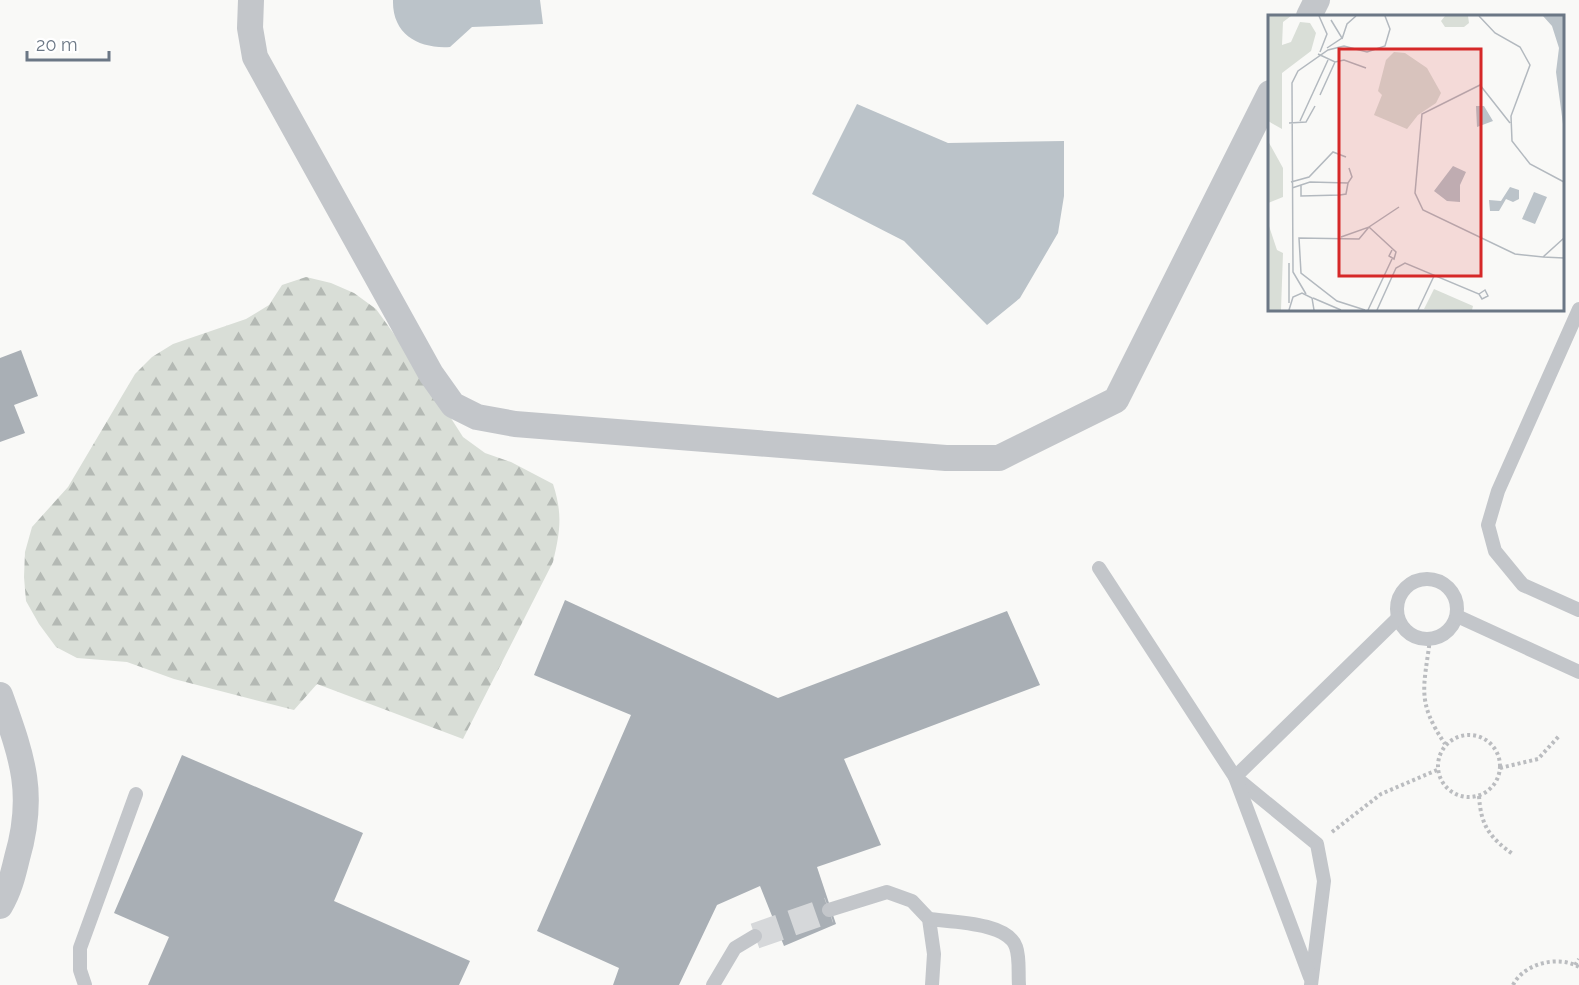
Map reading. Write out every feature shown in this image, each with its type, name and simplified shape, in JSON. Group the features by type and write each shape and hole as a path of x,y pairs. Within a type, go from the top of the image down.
{"street":[{"path":"251,0 250,28 255,57 431,374 453,405 477,417 514,424 946,458 999,458 1116,400 1268,97"},
{"path":"1310,15 1317,0"},
{"path":"0,695 15,738 27,789 27,820 7,893 0,906"}],"lane":[{"path":"1579,309 1576,327 1498,491 1488,525 1495,551 1523,585 1579,610"},
{"path":"1099,568 1235,777 1311,982"},
{"path":"1432,578 1443,583 1453,592 1457,603 1457,616 1450,629 1430,639 1410,634 1398,618 1396,605 1400,594 1409,584 1419,579 1432,578"},
{"path":"1457,616 1579,672"},
{"path":"1235,777 1398,618"},
{"path":"1235,777 1317,844 1324,881 1311,982"},
{"path":"85,985 80,970 80,948 136,794"},
{"path":"829,909 887,892 912,901 928,919 933,954 932,985"},
{"path":"928,919 978,924 1007,934 1016,946 1019,985"},
{"path":"713,985 735,948 755,936"}],"path":[{"path":"1430,639 1422,694 1432,724 1445,744"},
{"path":"1466,735 1477,735 1494,748 1500,768 1492,787 1479,796 1464,797 1454,794 1445,787 1437,770 1439,754 1445,744 1466,735"},
{"path":"1500,768 1538,759 1559,736"},
{"path":"1317,844 1382,794 1437,770"},
{"path":"1479,796 1481,819 1496,842 1514,855"},
{"path":"1513,985 1533,966 1558,961 1577,966 1579,959"}],"green space":[{"path":"306,277 331,283 354,293 376,309 422,373 463,437 485,453 511,462 553,484 559,523 553,562 463,739 317,684 294,710 174,679 127,662 77,658 56,647 26,601 25,552 32,527 68,487 135,374 152,357 173,344 246,319 269,305 282,285"}],"shaded area":[{"path":"393,0 540,0 543,24 472,27 450,47 439,47 418,42 402,31 394,12"},
{"path":"857,104 948,143 1064,141 1064,196 1058,233 1020,298 987,325 904,241 812,194"}],"building":[{"path":"21,350 38,396 14,405 25,433 0,442 0,358"},
{"path":"565,600 778,698 1007,611 1040,685 844,759 881,845 817,867 836,924 784,946 760,886 717,905 679,985 613,985 619,968 537,931 631,715 534,675"},
{"path":"182,755 363,833 334,901 470,961 459,985 148,985 169,937 114,913"}],"tunnel":[{"path":"755,936 829,910"}]}
